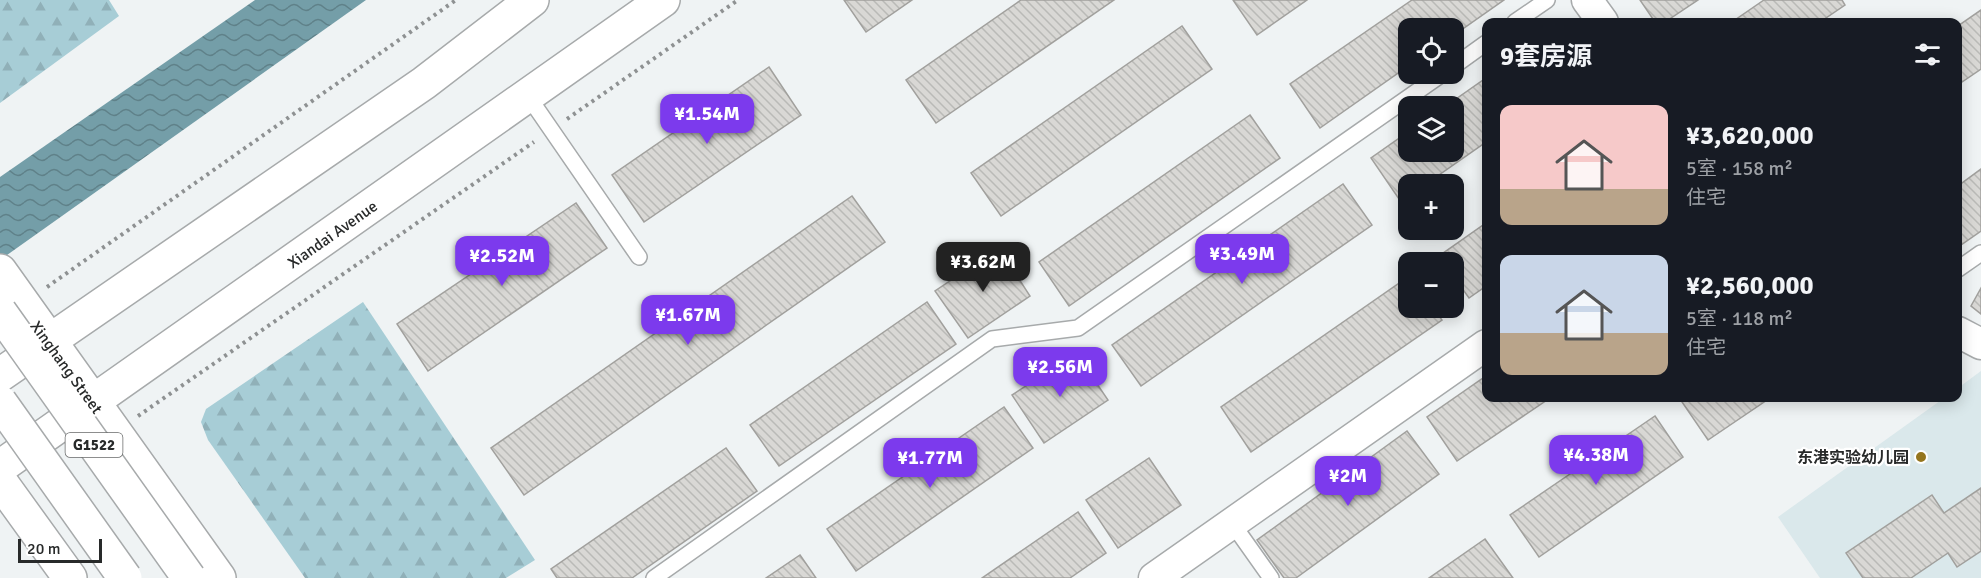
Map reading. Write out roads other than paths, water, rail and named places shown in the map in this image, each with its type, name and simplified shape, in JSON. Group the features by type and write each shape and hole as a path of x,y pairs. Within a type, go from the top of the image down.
{"main road":[{"path":"0,375 423,83 532,0"},
{"name":"Xiandai Avenue","path":"0,466 663,0"},
{"name":"Xinghang Street","path":"7,292 48,341 219,578"},
{"name":"G1522","path":"7,292 189,578"},
{"name":"G1522","path":"0,402 125,578"},
{"path":"0,481 69,578"}],"street":[{"path":"1587,0 1600,18"},
{"path":"1962,334 1981,344"},
{"path":"1154,578 1482,348"}],"lane":[{"path":"1521,18 1547,0"},
{"path":"1464,59 1482,46"},
{"path":"654,578 992,339 1078,328 1429,84"},
{"path":"528,96 639,256"},
{"path":"1962,266 1981,253"},
{"path":"1232,523 1271,578"}],"water":[{"path":"255,0 366,0 0,260 0,177"}],"place":[{"name":"东港实验幼儿园","path":"1921,457"}]}
